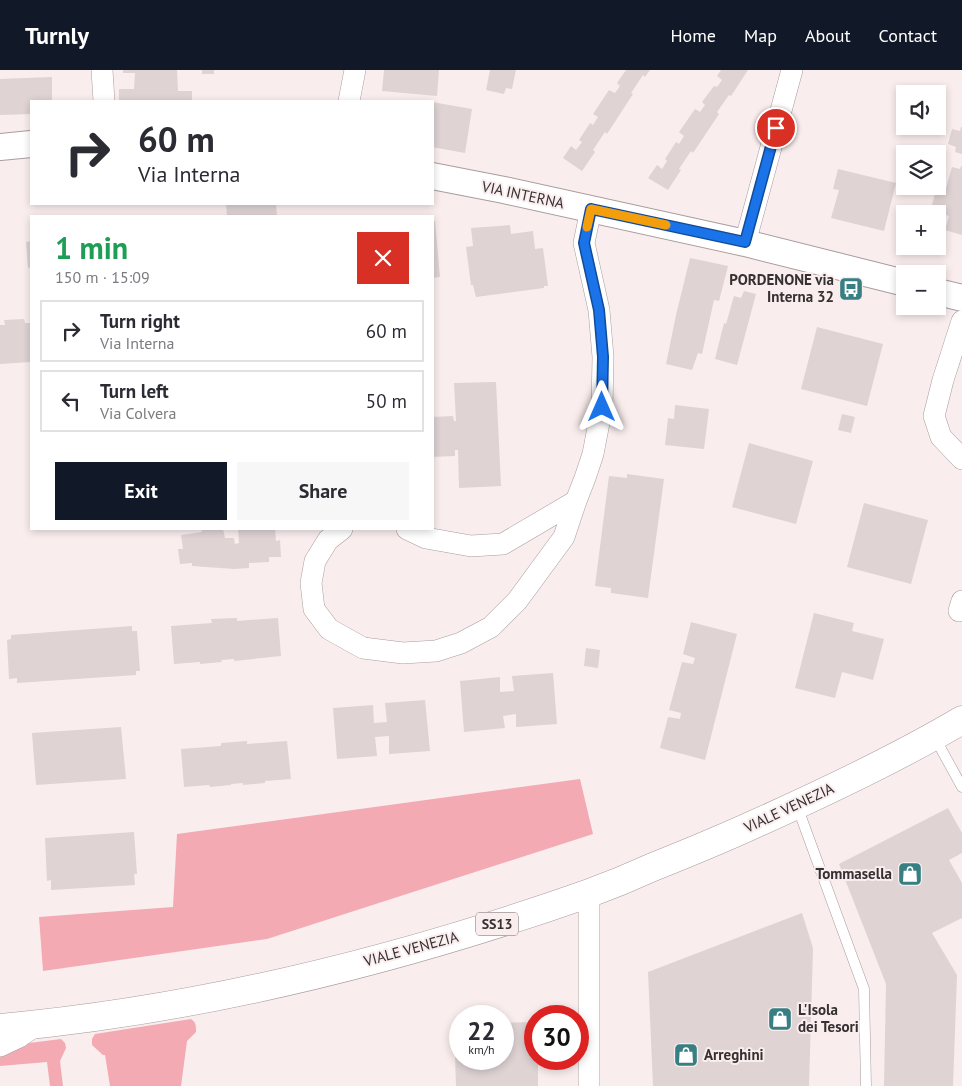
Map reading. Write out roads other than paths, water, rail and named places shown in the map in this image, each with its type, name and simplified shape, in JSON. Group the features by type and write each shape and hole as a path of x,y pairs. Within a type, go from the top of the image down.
{"main road":[{"name":"VIALE VENEZIA","path":"0,1028 37,1025 160,1006 248,989 325,972 482,930 589,894 718,841 866,772 962,720"}],"street":[{"path":"102,70 104,100"},
{"path":"349,100 355,70"},
{"path":"745,242 792,70"},
{"path":"0,147 30,144"},
{"name":"VIA INTERNA","path":"434,176 745,242 896,281"},
{"path":"341,530 328,540 316,561 311,583 314,609 329,629 363,648 403,653 436,650 461,643 491,627 517,601 564,537 593,454 602,407 603,357 599,310 584,243 591,209"},
{"path":"946,294 962,298"},
{"path":"962,320 934,416 941,438 962,459"},
{"path":"409,530 426,538 471,546 503,544 576,502"},
{"path":"589,894 590,1086"},
{"path":"0,1046 19,1037 37,1025"}],"lane":[{"path":"934,736 962,787"},
{"path":"797,805 864,989 866,1086"}],"place":[{"name":"PORDENONE via Interna 32","path":"851,289"},
{"name":"Tommasella","path":"910,874"},
{"name":"L'Isola dei Tesori","path":"780,1019"},
{"name":"Arreghini","path":"686,1055"}]}
